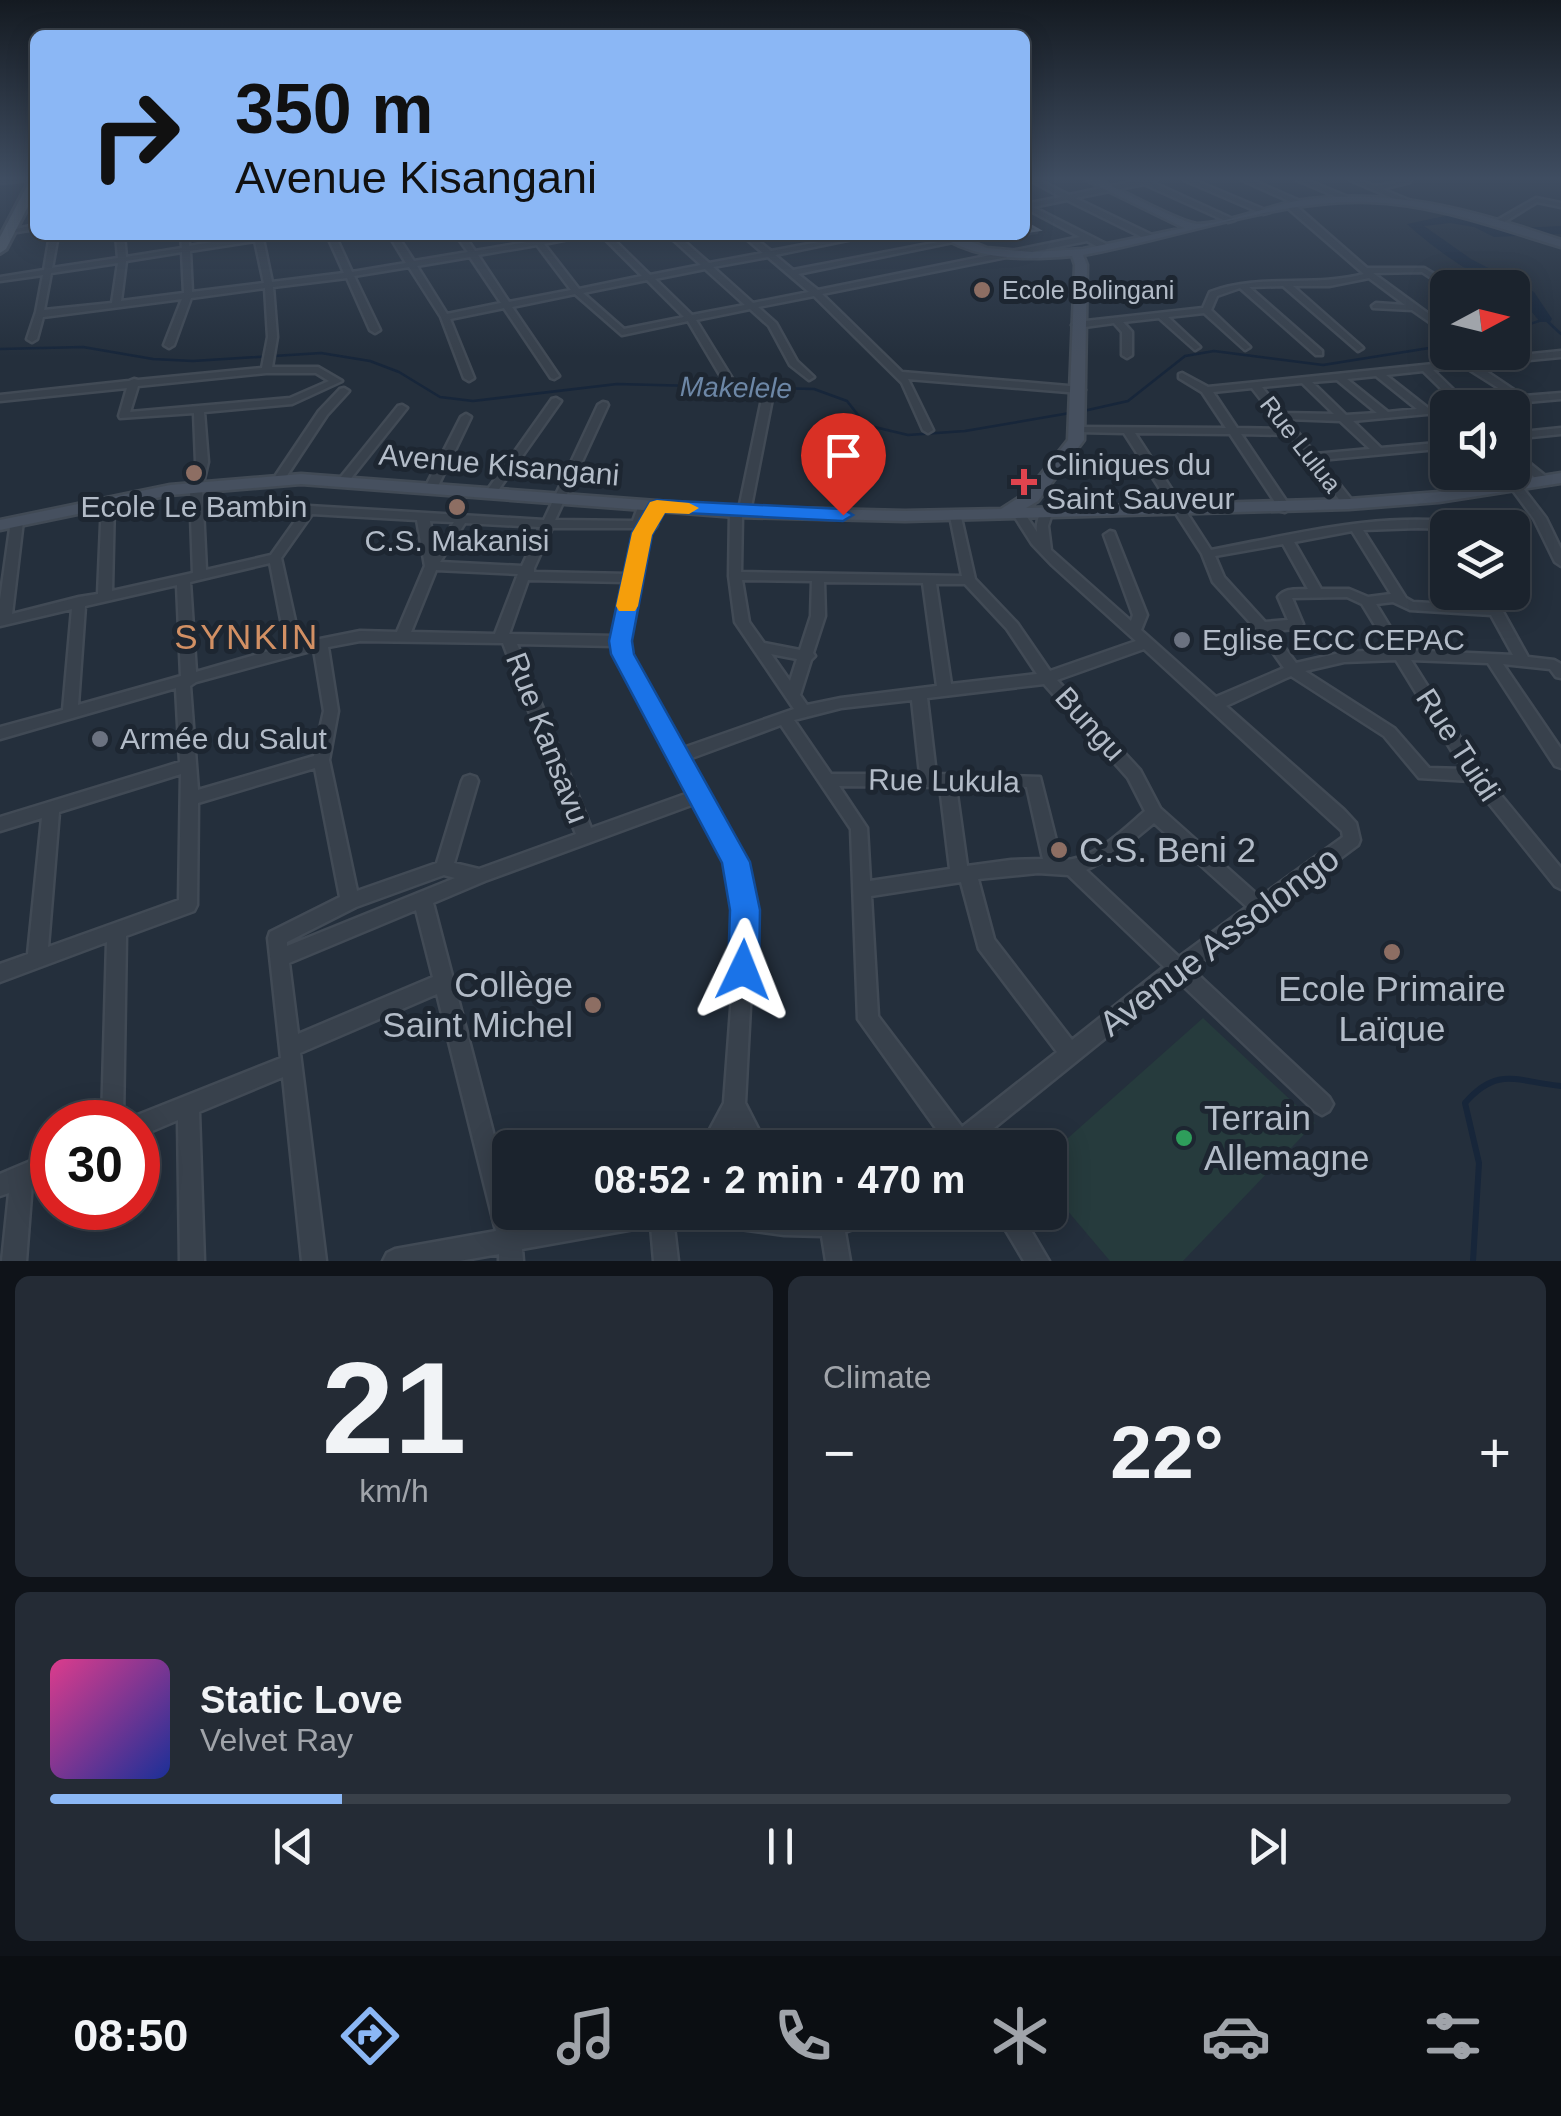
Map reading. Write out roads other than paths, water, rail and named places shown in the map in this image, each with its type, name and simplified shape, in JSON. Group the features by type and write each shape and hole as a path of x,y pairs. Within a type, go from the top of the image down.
{"street":[{"path":"537,240 578,292 619,332 1083,239"},
{"path":"1090,239 1105,247"},
{"path":"954,240 976,252 1077,254 1138,239"},
{"path":"1332,239 1368,273 1430,321"},
{"path":"32,339 53,240"},
{"path":"116,304 120,240"},
{"path":"169,345 188,296 187,240"},
{"path":"0,279 235,240"},
{"path":"260,240 269,286 269,361"},
{"path":"333,240 375,330"},
{"path":"396,240 445,317 468,378"},
{"path":"464,240 554,376"},
{"path":"40,313 347,275 532,240"},
{"path":"610,240 691,319 728,380"},
{"path":"678,240 773,325 786,353 809,377"},
{"path":"752,240 815,292 900,375 928,430"},
{"path":"806,240 838,264"},
{"path":"445,317 834,240"},
{"path":"857,240 877,254"},
{"path":"791,273 943,240"},
{"path":"906,242 916,248"},
{"path":"1012,514 1032,497 1071,450 1079,411 1077,326 1081,265 1077,254"},
{"path":"1206,310 1214,294 1243,286 1284,282 1329,284 1368,273 1424,270 1430,274"},
{"path":"1284,282 1358,348"},
{"path":"1243,286 1320,354"},
{"path":"1376,306 1412,308"},
{"path":"1077,326 1206,310"},
{"path":"1206,310 1245,347"},
{"path":"1162,316 1195,347"},
{"path":"1424,317 1430,317"},
{"path":"1117,321 1127,332 1127,355"},
{"path":"1530,357 1561,354"},
{"path":"0,398 269,361 318,370 337,381 292,401 124,416 134,382"},
{"path":"1425,367 1449,390"},
{"path":"1206,390 1430,367"},
{"path":"1476,370 1508,390"},
{"path":"1377,372 1427,412"},
{"path":"900,375 1079,411 1128,430 1291,432"},
{"path":"1182,376 1206,390 1285,508"},
{"path":"1338,376 1388,416"},
{"path":"1304,379 1380,453"},
{"name":"Rue Lulua","path":"1254,384 1349,504"},
{"path":"280,478 323,413 344,391"},
{"path":"768,394 740,512 735,576 742,622 803,711"},
{"path":"1530,398 1561,396"},
{"path":"490,494 556,401"},
{"name":"Rue Kansavu","path":"586,838 504,638 527,573 604,406"},
{"path":"199,408 202,457 196,488 200,575"},
{"path":"344,480 402,408"},
{"path":"1279,416 1343,419 1430,412"},
{"path":"431,488 466,417"},
{"path":"1128,430 1208,554 1218,579 1262,627 1293,670 1389,732 1425,774 1475,775"},
{"path":"1530,434 1561,431"},
{"path":"1311,458 1430,447"},
{"path":"1530,464 1552,479"},
{"name":"Avenue Kisangani","path":"9,523 108,502 280,478 740,512 956,516 1285,508 1478,490"},
{"path":"1518,490 1540,518 1561,562"},
{"path":"105,595 108,502"},
{"path":"650,506 621,641 628,668 736,862 745,910 734,1104 720,1130"},
{"path":"9,523 2,620 275,558 308,510 644,528"},
{"path":"1045,551 1042,526 1046,513"},
{"name":"Avenue Assolongo","path":"977,1130 1178,969 1348,845 1352,834 1338,815 1045,551 1012,514"},
{"path":"735,576 969,580 956,516"},
{"path":"422,517 431,566"},
{"path":"404,634 431,566 461,520"},
{"path":"1208,554 1355,527 1430,526"},
{"name":"Rue Lulua","path":"1355,527 1398,591 1397,599"},
{"path":"677,757 803,711 1048,678 1139,638 1140,615 1110,535"},
{"path":"1286,539 1318,593"},
{"path":"275,558 294,649"},
{"path":"431,566 632,578"},
{"path":"792,695 808,656 818,616 818,578"},
{"path":"0,974 117,934 183,908 191,900 184,579"},
{"path":"929,580 944,691"},
{"name":"Bungu","path":"969,580 1012,626 1048,678 1134,774 1154,813 1261,909"},
{"path":"1262,627 1296,624 1284,595 1357,594 1367,601 1397,599 1410,606 1494,611 1523,661"},
{"path":"70,714 79,601"},
{"name":"Rue Tuidi","path":"1367,601 1475,775 1561,881"},
{"path":"0,734 320,644 404,634 621,641"},
{"path":"320,644 332,711 321,760 350,901"},
{"path":"759,647 808,656"},
{"path":"1213,705 1293,670 1334,659 1400,656 1523,661 1558,668"},
{"path":"1493,660 1561,762"},
{"path":"919,694 938,780 986,943 1070,1054"},
{"path":"784,718 859,828 868,1019 947,1130"},
{"path":"190,799 321,760"},
{"path":"0,824 188,766"},
{"name":"Rue Lukula","path":"828,780 1034,781 1063,867"},
{"path":"444,868 470,781"},
{"path":"278,959 480,876 698,796"},
{"path":"37,961 52,809"},
{"path":"864,888 922,885 996,868 1063,867 1115,846 1154,813"},
{"path":"1063,867 1322,1104"},
{"path":"314,1261 276,942 282,934 350,901 444,868 480,876"},
{"path":"423,901 511,1251"},
{"path":"113,1100 117,934"},
{"path":"160,1117 444,982"},
{"path":"734,1104 748,1130"},
{"path":"188,1106 192,1261"},
{"path":"10,1182 14,1261"},
{"path":"395,1261 472,1244 511,1251 594,1230"},
{"path":"663,1230 666,1261"},
{"path":"833,1230 838,1261"},
{"path":"1017,1230 1037,1261"}],"waterway":[{"path":"1434,239 1466,262 1529,295 1545,319"},
{"name":"Makelele","path":"1530,324 1545,319 1561,334"},
{"name":"Makelele","path":"0,349 83,347 153,359 193,361 321,353 370,361 399,372 440,397 473,401 617,384 814,389 847,401 866,425 908,435 965,431 1070,413"},
{"name":"Makelele","path":"1079,412 1128,401 1185,356 1214,351 1323,365 1430,348"},
{"path":"1473,1261 1479,1163 1465,1103 1498,1080 1561,1086"}],"place":[{"name":"Ecole Bolingani","path":"982,290"},
{"name":"Ecole Le Bambin","path":"194,473"},
{"name":"Cliniques du Saint Sauveur","path":"1024,482"},
{"name":"C.S. Makanisi","path":"457,507"},
{"name":"Eglise ECC CEPAC","path":"1182,640"},
{"name":"Armée du Salut","path":"100,739"},
{"name":"C.S. Beni 2","path":"1059,850"},
{"name":"Ecole Primaire Laïque","path":"1392,952"},
{"name":"Collège Saint Michel","path":"593,1005"},
{"name":"Terrain Allemagne","path":"1184,1138"}],"district":[{"name":"SYNKIN","path":"247,637"}]}
